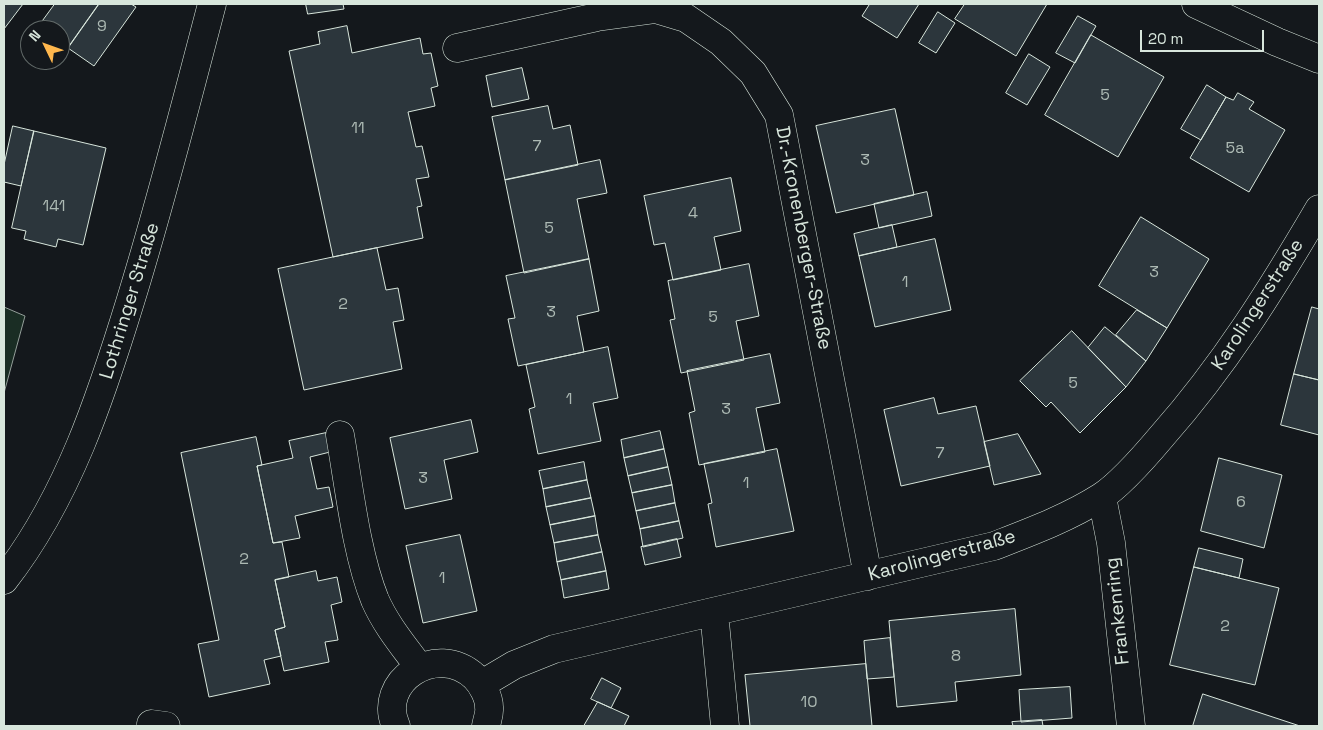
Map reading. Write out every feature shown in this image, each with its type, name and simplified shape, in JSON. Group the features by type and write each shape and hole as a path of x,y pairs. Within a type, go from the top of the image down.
{"street":[{"name":"Lothringer Straße","path":"4,580 47,517 76,456 106,380 150,238 212,4"},
{"path":"1196,4 1277,42 1319,59"},
{"name":"Dr.-Kronenberger-Straße","path":"458,48 597,17 656,9 686,18 722,42 753,73 779,115 868,576"},
{"name":"Karolingerstraße","path":"482,684 514,665 554,649 994,546 1043,527 1102,497 1143,458 1201,392 1266,298 1319,209"},
{"path":"340,435 366,572 376,600 389,627 419,667"},
{"name":"Frankenring","path":"1102,497 1111,543 1131,726"},
{"path":"714,612 725,726"},
{"path":"396,726 393,720 393,699 403,680 419,667 442,662 465,668 482,684 489,707 486,726"}],"green space":[{"path":"4,307 25,316 4,393"}],"building":[{"path":"4,4 23,4 4,29"},
{"path":"55,4 99,4 70,45 70,20 43,20"},
{"path":"99,4 131,4 136,7 94,66 70,49 70,45"},
{"path":"306,4 343,4 344,9 308,14"},
{"path":"867,4 919,4 897,38 862,16 869,5"},
{"path":"965,4 1047,4 1016,56 955,19"},
{"path":"938,12 955,23 936,53 919,43"},
{"path":"1078,16 1096,26 1075,63 1056,53"},
{"path":"347,26 352,53 420,38 423,54 431,53 438,86 431,88 435,106 408,112 416,147 422,146 429,177 416,179 422,206 417,207 423,238 333,257 289,51 320,44 318,32"},
{"path":"1091,35 1164,77 1118,157 1045,115"},
{"path":"1029,54 1050,67 1027,105 1006,93"},
{"path":"522,68 529,99 492,107 486,76"},
{"path":"1207,85 1226,97 1201,140 1181,129"},
{"path":"1238,93 1254,102 1249,109 1285,130 1249,192 1190,158 1226,97 1233,100"},
{"path":"548,106 553,129 570,125 578,165 505,180 492,117"},
{"path":"895,109 914,195 836,213 816,126"},
{"path":"13,126 34,131 21,186 4,182 4,165"},
{"path":"34,131 106,148 83,245 58,239 56,247 24,239 26,231 12,228"},
{"path":"600,160 607,193 577,199 589,259 524,273 505,180"},
{"path":"731,178 741,231 714,237 721,270 673,280 665,243 654,245 644,196"},
{"path":"927,192 932,216 879,228 874,204"},
{"path":"1141,217 1209,259 1167,328 1099,286"},
{"path":"892,225 897,247 859,256 854,234"},
{"path":"935,239 951,310 875,327 859,256"},
{"path":"377,248 386,290 398,288 404,320 393,322 402,369 304,390 278,269"},
{"path":"589,259 599,311 577,316 584,352 518,366 508,319 515,318 506,276"},
{"path":"749,264 759,316 736,321 744,360 681,373 670,320 675,319 668,281"},
{"path":"1312,307 1319,309 1319,380 1294,374"},
{"path":"1137,310 1167,328 1146,361 1116,335"},
{"path":"1105,327 1146,361 1126,387 1088,348"},
{"path":"1072,331 1126,387 1080,433 1051,402 1046,407 1020,381"},
{"path":"608,347 618,398 593,403 601,441 538,454 529,409 535,407 526,365"},
{"path":"770,354 780,403 756,408 765,452 699,465 689,413 695,411 687,371"},
{"path":"1294,374 1319,380 1319,435 1281,425"},
{"path":"934,398 938,414 976,406 990,466 901,486 884,410"},
{"path":"471,420 478,452 444,460 452,499 405,509 390,438"},
{"path":"660,431 664,449 624,458 621,440"},
{"path":"326,433 330,452 310,457 317,489 329,487 333,507 295,516 300,538 273,543 257,466 293,458 289,441"},
{"path":"1018,434 1041,474 994,485 984,442"},
{"path":"256,437 262,465 257,466 273,543 282,542 289,577 275,580 285,627 275,630 281,656 264,660 270,684 209,697 198,644 219,640 181,453"},
{"path":"664,449 668,467 628,476 624,458"},
{"path":"777,449 794,531 716,547 708,504 712,503 704,464"},
{"path":"1219,458 1282,475 1264,548 1201,531"},
{"path":"584,462 587,480 543,489 539,471"},
{"path":"668,467 672,485 632,493 628,476"},
{"path":"587,480 591,498 546,507 543,489"},
{"path":"672,485 675,503 636,511 632,493"},
{"path":"591,498 595,516 550,525 546,507"},
{"path":"675,503 679,521 640,529 636,511"},
{"path":"595,516 598,535 554,543 550,525"},
{"path":"679,521 683,538 643,547 640,529"},
{"path":"460,535 477,611 423,623 406,546"},
{"path":"598,535 602,552 557,562 554,543"},
{"path":"677,539 681,557 645,565 641,547"},
{"path":"1199,548 1243,559 1239,578 1194,567"},
{"path":"602,552 606,571 561,580 557,562"},
{"path":"1194,567 1279,588 1255,685 1170,665"},
{"path":"316,571 318,581 337,577 342,602 331,605 338,640 325,642 329,662 284,671 275,630 285,627 275,580"},
{"path":"606,571 609,589 564,598 561,580"},
{"path":"1015,609 1021,675 955,682 957,701 897,707 889,621"},
{"path":"890,638 894,677 867,679 864,641"},
{"path":"866,664 872,726 750,726 745,675"},
{"path":"602,678 621,688 611,708 591,699"},
{"path":"1070,687 1072,718 1021,722 1019,690"},
{"path":"1203,694 1300,726 1193,726"},
{"path":"598,702 629,716 624,726 584,726"},
{"path":"1042,720 1043,726 1013,726 1012,722"}]}
